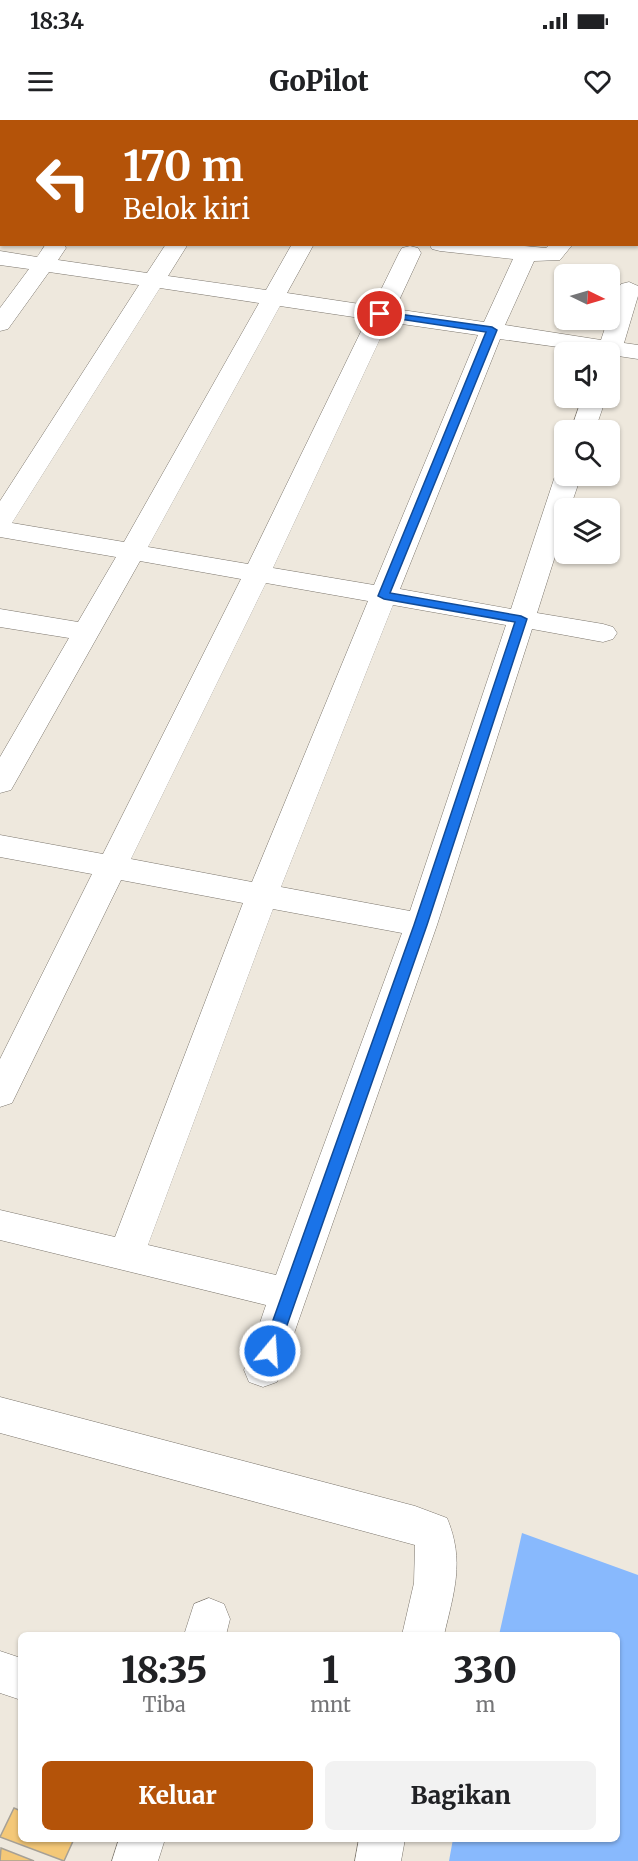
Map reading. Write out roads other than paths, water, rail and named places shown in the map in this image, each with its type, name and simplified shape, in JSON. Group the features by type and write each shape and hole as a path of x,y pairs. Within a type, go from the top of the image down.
{"street":[{"path":"0,324 57,246"},
{"path":"0,520 176,246"},
{"path":"0,783 132,552 302,246"},
{"path":"456,246 526,255 552,255 560,246"},
{"path":"0,1093 256,573 410,253"},
{"path":"126,1255 262,895 492,330 526,255"},
{"path":"0,258 563,342"},
{"path":"612,342 629,288"},
{"path":"620,351 638,352"},
{"path":"263,1370 288,1294 421,925 565,486"},
{"path":"0,529 603,633"},
{"path":"0,618 86,632"},
{"path":"0,846 421,925"},
{"path":"0,1225 288,1294"},
{"path":"0,1415 415,1525 432,1532 435,1540 436,1572 424,1632"},
{"path":"0,1672 18,1678"},
{"path":"135,1861 141,1842"},
{"path":"378,1861 381,1842"}],"water":[{"path":"522,1533 638,1575 638,1861 449,1861 452,1842 620,1842 620,1632 500,1632"}]}
